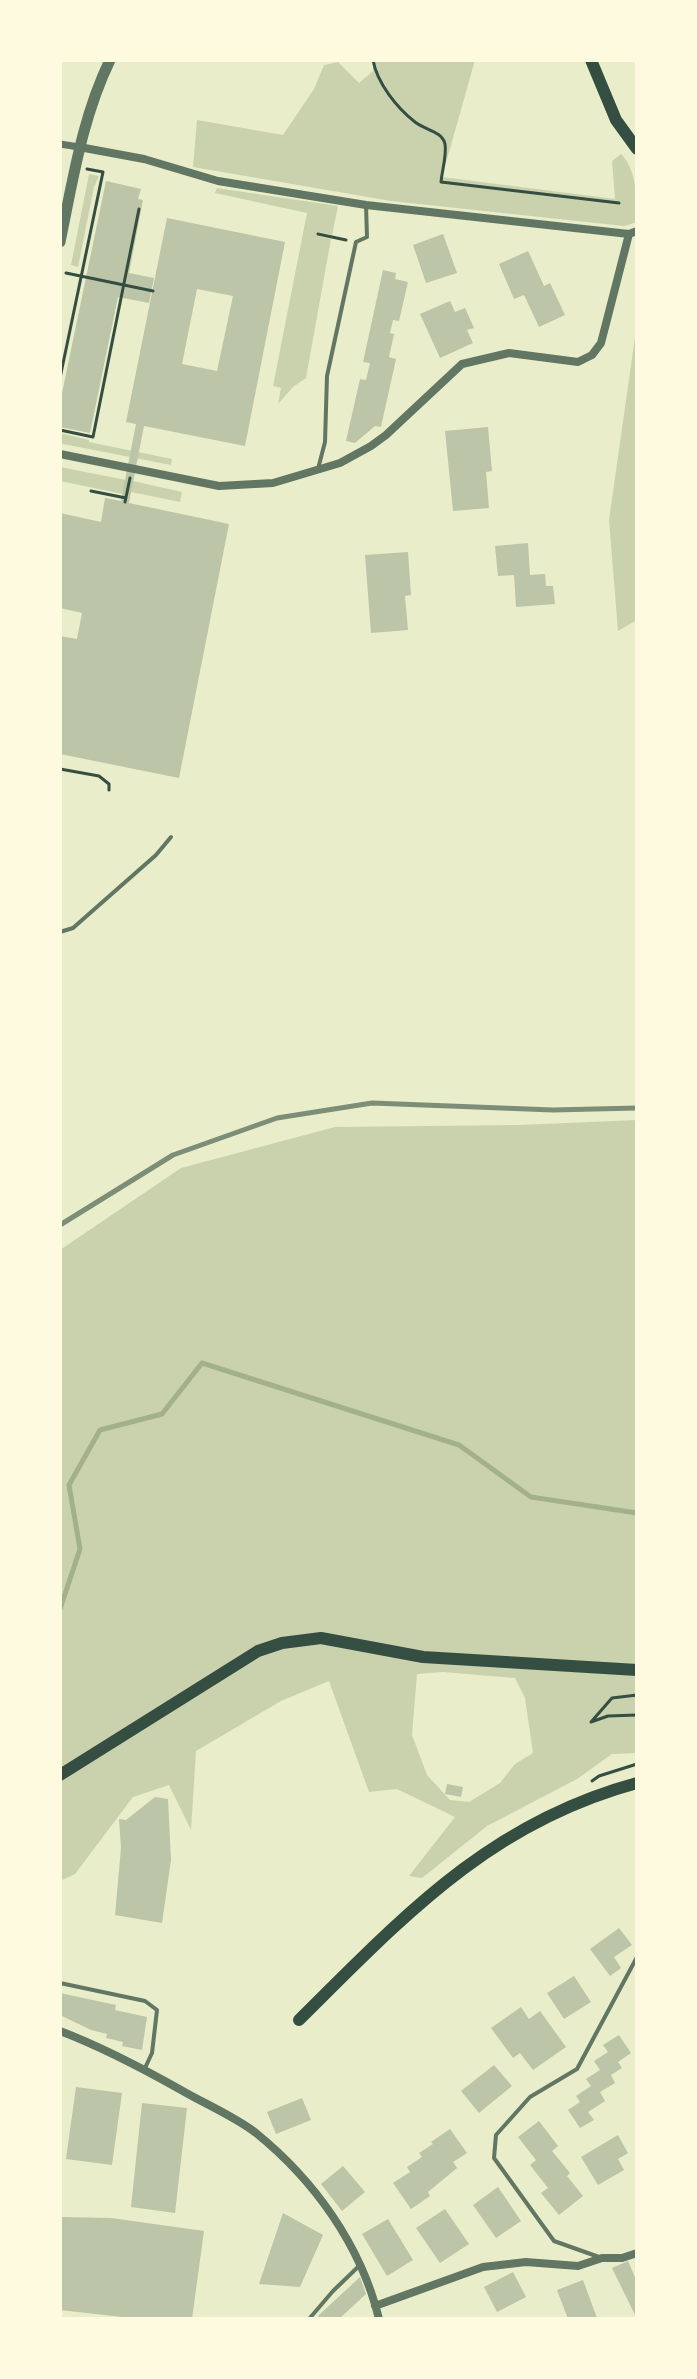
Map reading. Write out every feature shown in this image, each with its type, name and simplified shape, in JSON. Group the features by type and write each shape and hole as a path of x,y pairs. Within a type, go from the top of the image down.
{"main road":[{"path":"591,60 616,120 637,149"},
{"path":"60,1775 258,1651 282,1643 321,1638 423,1657 637,1670"},
{"path":"299,2020 408,1912 481,1854 571,1805 637,1783"}],"street":[{"path":"60,242 79,147 95,91 110,60"},
{"path":"60,144 144,159 218,181 366,205 633,232 601,343 592,355 578,362 509,353 462,364 386,435 340,463 273,483 219,486 60,454"},
{"path":"60,2031 144,2070 254,2132 304,2177 361,2265 379,2319"},
{"path":"375,2306 483,2267 526,2262 578,2266 602,2258 622,2258 637,2253"}],"lane":[{"path":"317,471 325,442 327,376 356,242 367,237 366,205"},
{"path":"60,932 73,928 156,855 171,837"},
{"path":"602,2258 554,2241 494,2158 496,2135 530,2097 577,2069 637,1957"},
{"path":"60,1983 145,2001 157,2010 152,2053 144,2070"},
{"path":"309,2319 361,2265"}],"path":[{"path":"373,60 377,78 390,95 416,123 442,137 446,146 441,182 619,203"},
{"path":"60,378 103,172 87,169"},
{"path":"60,430 93,437 139,209"},
{"path":"318,234 356,242"},
{"path":"66,273 153,291"},
{"path":"91,491 125,500 130,477"},
{"path":"60,769 99,776 109,784 109,790"},
{"path":"637,1695 612,1698 591,1722 608,1716 637,1715"}],"green space":[{"path":"374,60 475,60 442,177 615,199 612,161 621,154 633,177 637,222 624,226 391,201 193,167 197,120 283,135 314,89 324,65 338,62 359,83 373,71"},
{"path":"89,174 99,176 78,267 71,265"},
{"path":"217,188 338,206 332,235 319,232 318,236 331,239 306,378 278,404 281,388 273,386 307,213 215,193"},
{"path":"637,323 637,620 618,631 609,520"},
{"path":"60,433 172,459 171,465 63,444"},
{"path":"60,467 126,480 123,494 60,481"},
{"path":"133,481 182,492 180,502 131,492"},
{"path":"637,1120 637,1753 612,1754 577,1779 487,1826 422,1878 409,1876 455,1817 397,1789 369,1792 329,1681 281,1701 196,1751 191,1830 169,1785 133,1797 75,1874 60,1881 60,1250 181,1168 335,1127","holes":["443,1672 515,1678 525,1698 533,1753 515,1764 500,1783 469,1802 450,1800 427,1775 412,1735 417,1674"]}],"building":[{"path":"106,181 141,189 138,199 143,200 129,273 154,278 149,303 118,297 90,433 60,427 60,403"},
{"path":"167,218 285,242 245,446 144,426 129,503 229,524 179,778 60,754 60,636 77,639 82,613 60,608 60,513 101,522 105,498 121,501 136,424 126,422","holes":["197,289 233,296 217,371 182,364"]},
{"path":"443,234 457,273 426,283 413,245"},
{"path":"528,251 544,286 550,283 565,315 539,327 524,295 514,299 499,264"},
{"path":"383,270 396,273 395,279 408,282 399,321 393,320 390,333 394,334 389,357 396,359 381,427 375,426 355,443 346,441 360,379 366,380 370,363 363,362"},
{"path":"450,301 455,312 465,308 474,328 467,330 473,343 440,358 420,314"},
{"path":"488,427 492,471 486,472 489,508 453,511 445,431"},
{"path":"528,543 530,575 545,574 546,586 553,586 555,604 516,607 514,575 498,576 495,546"},
{"path":"408,552 411,595 405,596 408,630 371,633 365,555"},
{"path":"447,1784 463,1787 461,1797 445,1794"},
{"path":"155,1797 168,1799 171,1860 162,1923 115,1915 121,1848 119,1819 126,1820"},
{"path":"619,1928 632,1945 614,1957 621,1968 610,1976 590,1949"},
{"path":"574,1976 591,2002 564,2019 547,1993"},
{"path":"60,1993 116,2005 115,2010 147,2017 142,2050 122,2046 123,2042 106,2038 107,2034 60,2015"},
{"path":"521,2007 529,2019 540,2011 566,2047 533,2070 520,2053 513,2058 491,2028"},
{"path":"619,2035 631,2053 618,2062 622,2068 611,2075 615,2083 600,2092 605,2101 588,2112 594,2120 580,2128 568,2110 580,2102 576,2096 591,2086 586,2079 600,2070 594,2061 608,2052 603,2045"},
{"path":"494,2065 512,2086 479,2113 461,2091"},
{"path":"76,2087 122,2093 112,2165 66,2159"},
{"path":"302,2098 311,2120 276,2134 267,2112"},
{"path":"142,2103 187,2108 175,2213 131,2207"},
{"path":"539,2121 558,2146 552,2151 583,2196 559,2215 541,2193 548,2188 530,2165 536,2160 518,2137"},
{"path":"450,2129 467,2153 453,2162 457,2168 428,2192 430,2196 411,2209 393,2183 410,2172 407,2167 422,2157 419,2153"},
{"path":"618,2135 628,2153 618,2159 624,2170 598,2185 581,2157"},
{"path":"343,2166 365,2192 342,2211 321,2184"},
{"path":"498,2187 521,2221 496,2238 473,2205"},
{"path":"445,2209 469,2244 440,2263 416,2228"},
{"path":"283,2213 323,2235 300,2287 259,2284"},
{"path":"62,2217 111,2218 204,2231 192,2319 140,2319 60,2310"},
{"path":"388,2219 413,2260 387,2276 362,2234"},
{"path":"628,2261 637,2282 637,2319 612,2268"},
{"path":"513,2272 526,2297 497,2312 484,2287"},
{"path":"360,2277 366,2294 339,2319 320,2319 318,2316"},
{"path":"583,2280 597,2318 568,2319 557,2290"}],"waterway":[{"path":"60,1609 80,1549 69,1485 100,1430 162,1414 202,1363 459,1445 531,1497 637,1513"}],"railway":[{"path":"60,1225 173,1155 277,1118 372,1103 553,1110 637,1108"}]}
